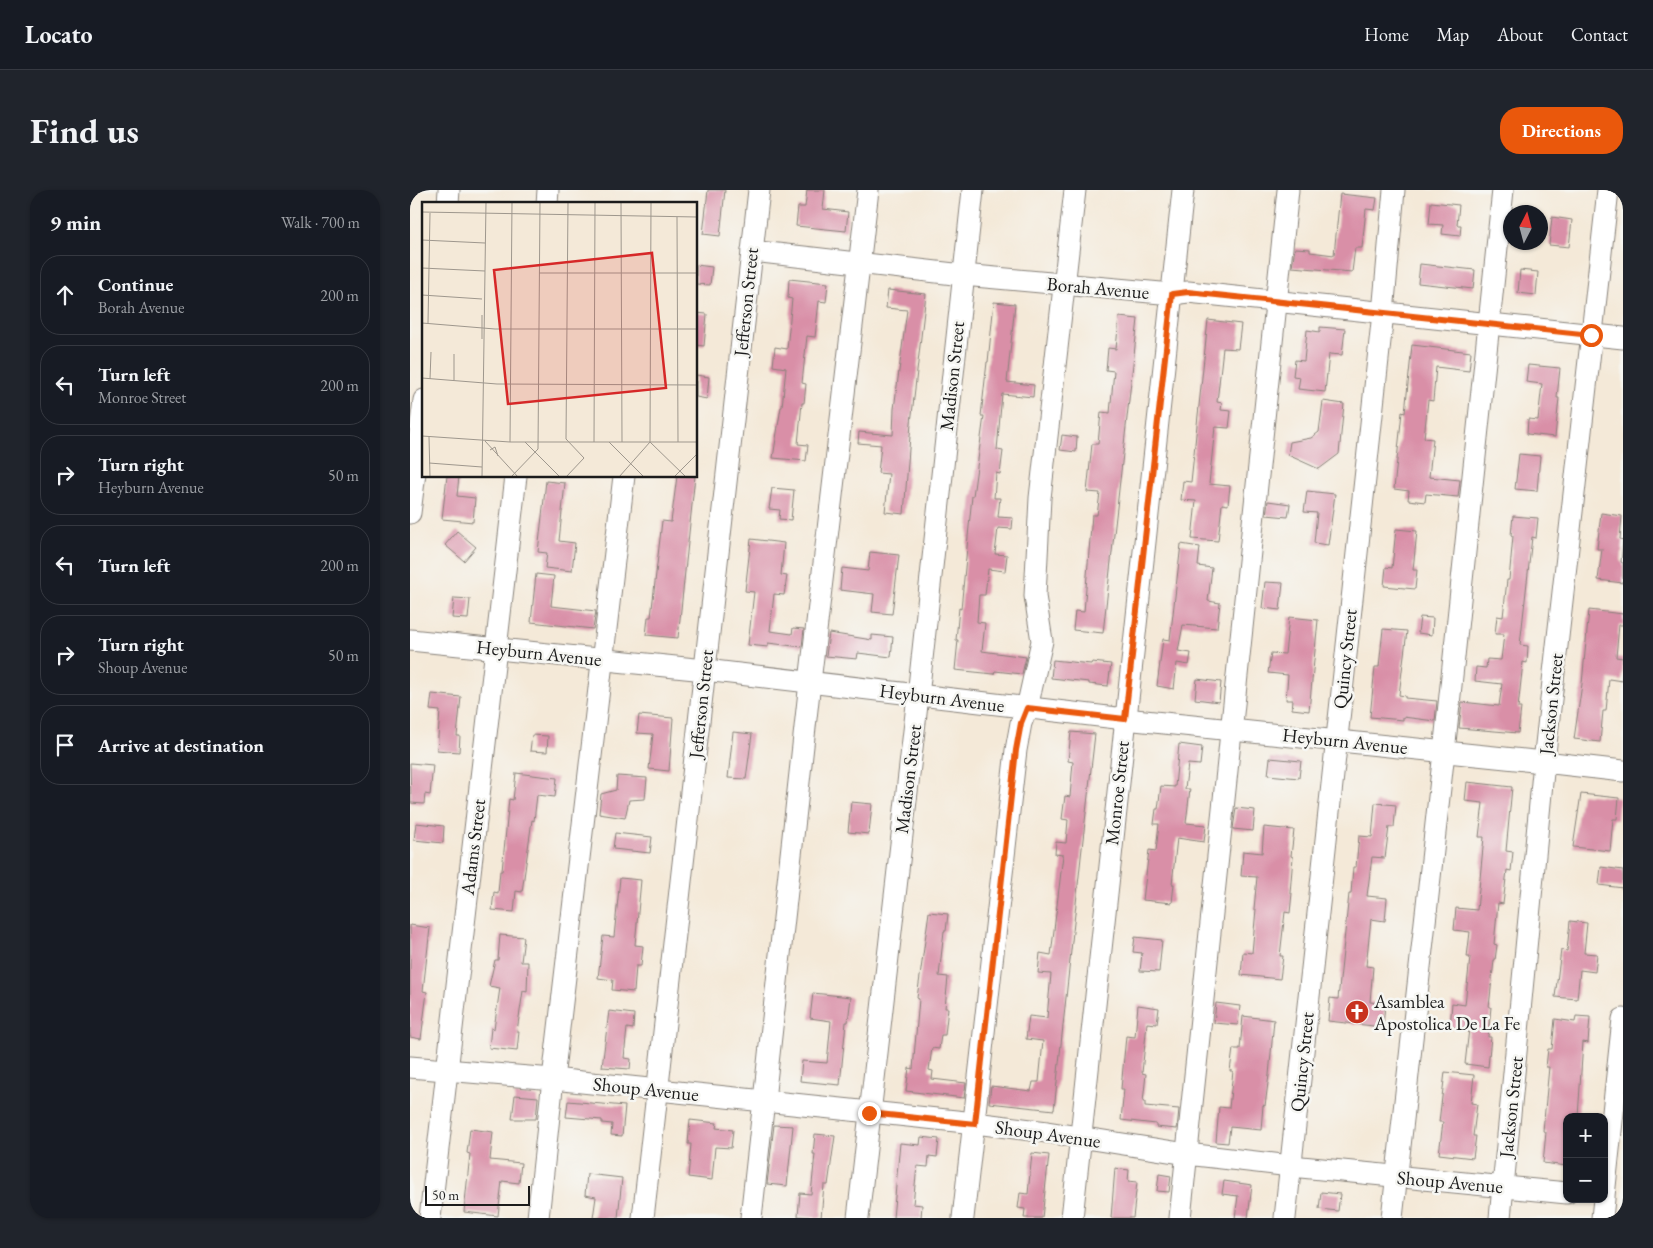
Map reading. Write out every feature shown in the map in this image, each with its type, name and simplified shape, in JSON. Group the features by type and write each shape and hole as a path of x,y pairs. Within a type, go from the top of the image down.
{"street":[{"name":"Jefferson Street","path":"643,1218 759,190"},
{"path":"751,1218 762,1102 868,190"},
{"name":"Madison Street","path":"858,1218 918,696 973,190"},
{"path":"964,1218 1016,750 1042,641 1035,596 1040,498 1075,190"},
{"name":"Monroe Street","path":"1072,1218 1183,190"},
{"path":"1180,1218 1288,190"},
{"name":"Quincy Street","path":"1286,1218 1394,190"},
{"path":"1392,1218 1444,752 1503,190"},
{"name":"Jackson Street","path":"1500,1218 1544,762 1608,190"},
{"name":"Borah Avenue","path":"752,251 963,275 1172,294 1188,292 1623,338"},
{"path":"410,513 422,416"},
{"name":"Adams Street","path":"430,1218 516,478"},
{"path":"538,1218 624,478"},
{"name":"Heyburn Avenue","path":"410,640 705,670 1125,719 1623,771"},
{"path":"1608,1160 1623,1019"},
{"name":"Shoup Avenue","path":"410,1067 553,1079 975,1124 1187,1154 1396,1177 1563,1193"},
{"path":"1608,1197 1623,1199"},
{"path":"1602,1218 1603,1203"}],"building":[{"path":"708,190 725,190 720,236 703,234"},
{"path":"807,190 825,190 823,209 848,212 846,231 796,226 798,207 805,207"},
{"path":"1340,194 1377,198 1375,210 1366,209 1362,248 1355,248 1352,272 1292,267 1295,248 1310,249 1310,252 1334,255"},
{"path":"1431,202 1459,205 1457,225 1461,225 1460,236 1442,234 1443,225 1429,224"},
{"path":"1552,217 1572,220 1569,247 1549,245"},
{"path":"1420,264 1475,270 1473,289 1418,283"},
{"path":"698,265 712,267 710,285 698,284"},
{"path":"1520,270 1538,272 1536,295 1518,293"},
{"path":"789,279 828,283 826,302 819,301 815,337 807,336 802,383 806,384 798,444 808,445 806,461 773,458 782,407 786,368 773,366 775,347 787,349 792,299 788,298"},
{"path":"888,290 926,294 911,423 904,514 885,512 889,474 878,473 881,445 858,443 859,432 893,435 894,409 907,310 886,308"},
{"path":"994,302 1015,304 1007,382 1034,385 1033,397 1002,394 997,450 1003,451 1000,474 996,473 994,498 1000,498 998,517 1013,518 1012,529 998,528 995,554 1007,555 1005,571 988,569 985,595 979,595 977,622 985,623 982,651 1026,657 1022,674 995,671 994,674 955,670 959,608 961,609 972,496 984,416 981,416"},
{"path":"698,313 707,314 704,346 698,345"},
{"path":"1119,317 1138,319 1103,633 1073,630 1075,611 1084,612 1092,515 1097,515 1100,493 1087,492 1092,444 1098,444 1101,412 1110,413 1114,371 1106,370 1108,348 1116,349"},
{"path":"1208,320 1241,324 1238,349 1223,348 1217,402 1222,403 1221,410 1231,411 1229,428 1215,427 1209,484 1230,486 1228,505 1222,504 1218,541 1192,539 1196,501 1181,500 1183,481 1191,482"},
{"path":"1320,327 1345,329 1342,355 1329,354 1325,392 1298,389 1300,377 1293,376 1295,360 1304,361 1307,330 1320,332"},
{"path":"1412,345 1471,352 1469,371 1436,367 1433,401 1428,400 1424,438 1433,439 1429,477 1460,480 1458,497 1426,494 1425,502 1408,500 1409,491 1394,489 1402,412 1405,413"},
{"path":"1528,365 1560,368 1555,437 1527,434 1528,419 1538,420 1542,384 1526,382"},
{"path":"698,375 709,377 707,399 698,397"},
{"path":"1323,401 1344,404 1339,454 1319,469 1288,455 1290,442 1311,438 1319,432"},
{"path":"1062,435 1077,437 1076,452 1060,450"},
{"path":"1519,454 1540,456 1537,491 1515,489"},
{"path":"447,478 459,478 457,496 475,498 473,522 442,519"},
{"path":"677,478 695,478 678,638 646,635 648,617 651,617 662,521 671,522"},
{"path":"546,481 565,483 559,541 575,543 572,571 545,568 547,553 538,552"},
{"path":"772,488 794,490 791,520 779,519 780,510 769,509"},
{"path":"1307,491 1335,494 1328,545 1314,543 1317,513 1304,512"},
{"path":"1268,501 1290,504 1288,517 1266,515"},
{"path":"1601,513 1622,516 1620,539 1623,540 1621,562 1623,563 1623,583 1598,580 1602,549 1597,549"},
{"path":"1513,516 1538,518 1536,538 1532,537 1520,645 1528,646 1527,663 1523,662 1518,708 1521,708 1518,733 1459,728 1462,702 1499,706 1502,684 1475,681 1476,667 1486,668 1487,659 1501,660 1504,634 1495,634 1497,616 1503,617 1507,580 1509,580"},
{"path":"1396,529 1417,531 1413,570 1417,570 1415,589 1384,586 1386,567 1392,568"},
{"path":"457,531 476,547 464,561 445,545"},
{"path":"751,539 784,543 781,575 787,576 784,595 774,594 770,631 792,634 793,628 804,629 802,647 768,643 768,647 748,645 754,592 745,591"},
{"path":"1181,544 1200,547 1198,566 1212,568 1208,601 1220,603 1217,628 1183,625 1178,651 1191,653 1189,665 1177,663 1174,689 1157,686 1163,639 1170,640"},
{"path":"870,552 899,555 892,614 872,612 874,594 840,590 842,568 868,571"},
{"path":"536,574 554,576 551,606 596,611 593,629 531,622"},
{"path":"1265,582 1283,583 1280,610 1262,608"},
{"path":"454,598 470,599 468,619 452,618"},
{"path":"1589,610 1623,614 1623,625 1619,625 1616,657 1623,658 1622,681 1609,679 1606,711 1603,711 1600,742 1574,739 1582,684"},
{"path":"1289,617 1318,620 1309,711 1292,709 1293,700 1286,700 1288,675 1268,673 1271,653 1285,654"},
{"path":"1420,617 1433,618 1432,635 1418,633"},
{"path":"1383,629 1407,631 1399,695 1405,696 1405,698 1437,701 1435,721 1403,717 1403,720 1370,717 1375,667 1379,667"},
{"path":"829,633 872,640 872,635 893,637 891,657 858,653 857,659 826,656"},
{"path":"1053,660 1111,664 1108,686 1051,678"},
{"path":"1197,679 1221,682 1219,702 1195,699"},
{"path":"432,694 461,697 457,736 460,736 459,752 437,750 440,711 430,710"},
{"path":"639,715 673,718 669,771 649,769 653,734 637,733"},
{"path":"733,732 752,734 746,779 728,778"},
{"path":"1071,732 1095,734 1054,1110 989,1103 991,1086 1031,1091 1033,1082 1039,1082 1043,1041 1026,1039 1029,1016 1047,1018 1051,974 1038,973 1040,953 1051,955 1063,855 1055,854 1056,842 1066,843 1068,820 1062,819 1065,796 1070,797 1073,762 1068,761"},
{"path":"532,735 548,736 547,752 530,751"},
{"path":"1179,744 1202,747 1200,765 1188,764 1185,789 1190,789 1186,823 1206,825 1204,842 1177,838 1172,903 1143,900 1149,850 1156,851 1159,824 1154,824 1161,786 1175,787"},
{"path":"1270,758 1301,761 1299,778 1268,775"},
{"path":"410,763 433,765 430,795 425,794 424,804 411,803"},
{"path":"516,773 557,778 555,797 537,795 522,892 516,891 514,912 492,910 494,892 498,893 500,871 502,871 509,799 513,800"},
{"path":"617,776 647,778 645,799 629,800 625,818 599,814 601,794 616,790"},
{"path":"1467,782 1512,787 1506,851 1513,852 1511,871 1507,870 1503,904 1498,903 1494,944 1497,945 1489,1007 1491,1007 1488,1037 1491,1037 1488,1067 1465,1064 1469,1029 1450,1027 1452,1003 1465,1005 1470,957 1467,957 1470,932 1454,930 1456,908 1477,910 1484,837 1479,837 1483,803 1465,801"},
{"path":"1581,794 1619,798 1617,819 1613,819 1610,851 1573,847"},
{"path":"851,802 872,804 869,834 848,832"},
{"path":"1375,803 1396,805 1394,827 1389,827 1385,858 1372,857 1367,896 1387,898 1385,921 1371,919 1366,966 1373,967 1370,1002 1385,1004 1383,1027 1328,1021 1330,998 1338,999 1349,894 1351,894 1353,867 1356,867 1359,836 1372,837"},
{"path":"1236,808 1255,810 1253,831 1233,829"},
{"path":"416,823 444,826 443,843 414,840"},
{"path":"1264,827 1294,830 1291,856 1293,857 1290,893 1292,893 1290,913 1285,912 1280,956 1283,956 1280,979 1241,975 1243,952 1252,953 1257,877 1241,876 1243,851 1262,853"},
{"path":"615,833 652,837 650,853 613,849"},
{"path":"1601,867 1623,870 1623,888 1599,885"},
{"path":"620,878 641,880 635,945 643,946 641,966 636,966 634,992 612,990 613,980 598,978 603,936 614,937"},
{"path":"929,912 948,914 946,931 944,931 939,976 948,977 945,1008 948,1008 945,1035 941,1035 939,1049 932,1048 929,1070 933,1071 932,1079 966,1083 964,1098 906,1091 909,1068 913,1069 919,999 917,998"},
{"path":"1570,921 1587,923 1584,953 1597,954 1595,972 1580,970 1577,999 1555,997 1561,950 1567,951"},
{"path":"410,925 430,928 423,991 427,992 421,1039 410,1037"},
{"path":"500,935 524,937 521,962 528,962 527,992 523,991 517,1031 519,1031 517,1051 489,1048 491,1028 494,1029 500,988 489,986 495,960 498,960"},
{"path":"1135,937 1162,940 1159,972 1140,971 1142,953 1133,952"},
{"path":"813,993 851,997 848,1022 846,1022 840,1085 800,1081 802,1061 827,1063 831,1021 810,1018"},
{"path":"1216,1003 1240,1006 1238,1025 1214,1023"},
{"path":"1138,1005 1159,1008 1157,1024 1147,1023 1142,1073 1146,1074 1143,1102 1145,1102 1145,1106 1179,1109 1177,1129 1156,1127 1156,1124 1121,1120 1124,1089 1121,1089 1126,1036 1135,1037"},
{"path":"609,1011 634,1014 633,1029 627,1028 624,1058 631,1059 630,1069 602,1067"},
{"path":"1243,1016 1274,1020 1261,1130 1230,1127 1228,1143 1216,1142 1219,1107 1229,1108 1233,1071 1230,1071 1233,1049 1240,1049"},
{"path":"1576,1016 1590,1017 1588,1043 1583,1042 1578,1113 1563,1113 1563,1166 1543,1163 1546,1132 1543,1131 1549,1067 1546,1067 1548,1049 1552,1049 1555,1019 1575,1022"},
{"path":"1445,1072 1474,1075 1471,1103 1477,1104 1473,1136 1476,1136 1473,1158 1439,1154 1443,1122 1439,1122"},
{"path":"515,1095 538,1097 536,1119 512,1119"},
{"path":"568,1101 625,1106 622,1136 611,1135 612,1124 602,1123 602,1120 566,1117"},
{"path":"690,1120 717,1123 716,1128 733,1130 731,1148 715,1147 712,1180 688,1177 691,1144 688,1144"},
{"path":"774,1125 793,1126 787,1186 767,1184"},
{"path":"470,1129 493,1132 490,1160 521,1163 519,1183 502,1181 498,1216 464,1212 470,1154 467,1153"},
{"path":"815,1134 835,1136 828,1185 824,1185 821,1218 798,1216 800,1193 811,1194"},
{"path":"921,1137 939,1139 937,1157 929,1156 928,1167 917,1166 913,1204 922,1205 921,1218 893,1218 900,1143 920,1145"},
{"path":"1032,1153 1049,1155 1042,1218 1024,1218 1025,1209 1018,1208 1020,1193 1028,1194"},
{"path":"1115,1168 1129,1170 1128,1181 1137,1182 1133,1218 1111,1218"},
{"path":"587,1174 622,1178 618,1218 593,1218 596,1197 585,1195"},
{"path":"1159,1174 1171,1176 1169,1192 1157,1191"},
{"path":"1224,1181 1252,1185 1248,1218 1235,1218 1238,1196 1222,1194"},
{"path":"1321,1192 1340,1194 1338,1211 1319,1209"}],"place":[{"name":"Asamblea Apostolica De La Fe","path":"1357,1012"}],"route":[{"path":"869,1113 975,1124 1016,750 1021,723 1027,708 1125,719 1172,294 1188,292 1591,335"}]}
